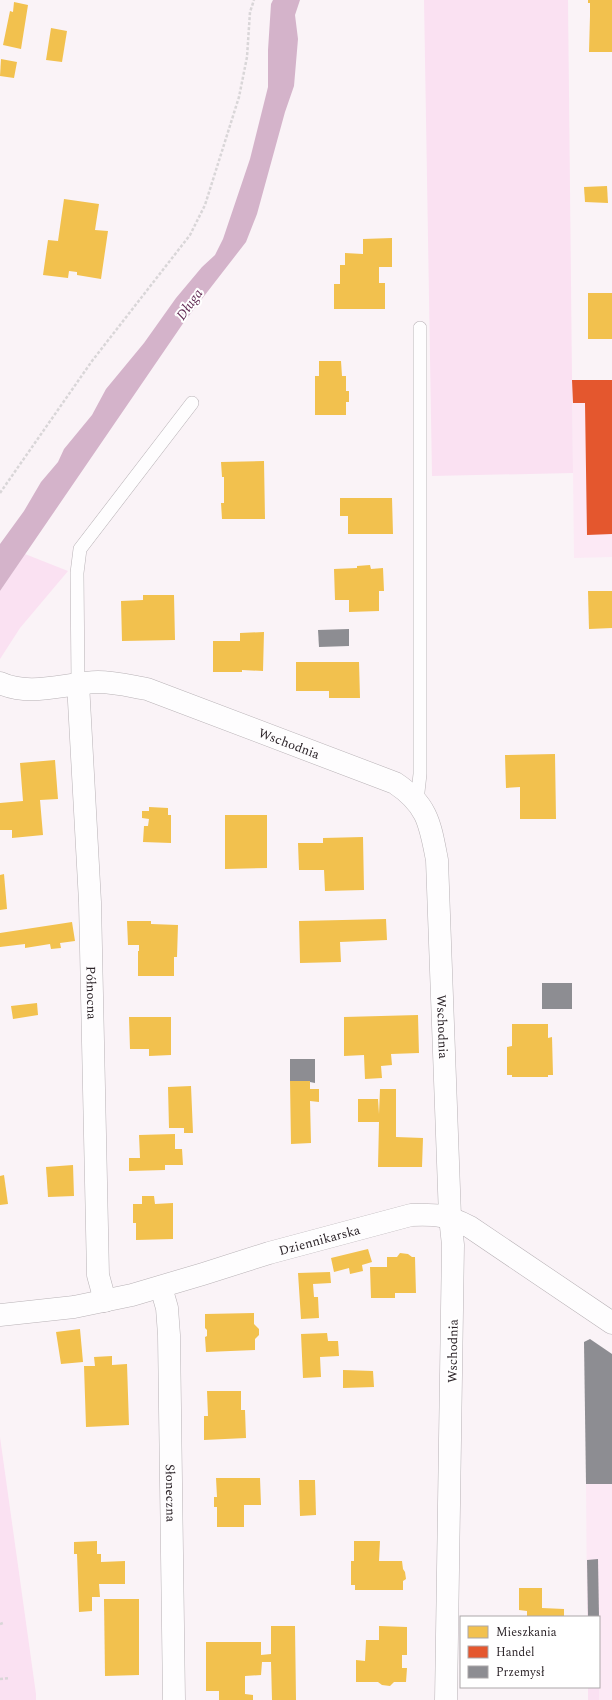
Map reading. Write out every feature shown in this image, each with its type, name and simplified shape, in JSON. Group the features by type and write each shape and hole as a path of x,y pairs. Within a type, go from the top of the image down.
{"street":[{"name":"Wschodnia","path":"0,683 29,690 78,683 116,683 147,689 395,783 409,792 417,800 428,820 437,860 453,1273 446,1700"},
{"name":"Północna","path":"78,683 90,902 98,1275 105,1302"},
{"name":"Dziennikarska","path":"0,1315 105,1302 161,1287 269,1253 411,1215 430,1214 450,1217 470,1227 612,1324"},
{"name":"Słoneczna","path":"161,1287 167,1308 169,1335 174,1700"}],"lane":[{"path":"417,800 420,774 420,328"},
{"path":"78,683 77,573 80,549 192,403"}],"path":[{"path":"0,493 92,361 190,235 205,205 239,96 247,57 250,12 254,0"},
{"path":"0,1679 10,1678"}],"shaded area":[{"path":"424,0 568,0 573,473 432,476"},
{"path":"572,380 612,380 612,557 574,558"},
{"path":"25,554 68,571 20,628 0,659 0,591"},
{"path":"0,1437 36,1694 36,1700 0,1700"},
{"path":"586,1484 612,1484 612,1700 588,1700 588,1688 600,1688 600,1616 587,1616"},
{"path":"588,1688 599,1688 599,1700 588,1700"}],"water":[{"name":"Długa","path":"273,0 300,0 295,15 298,39 294,86 285,112 257,214 246,242 184,322 0,591 0,544 24,511 41,482 58,462 64,449 92,415 106,389 144,343 176,298 202,267 215,255 223,239 250,159 268,87 268,50 271,4"}],"building: Mieszkania":[{"path":"588,0 612,0 612,52 589,52 590,3 588,3"},
{"path":"14,2 28,5 21,49 3,45 10,11 13,12"},
{"path":"51,28 67,31 62,62 46,60"},
{"path":"1,59 17,62 14,78 0,76"},
{"path":"607,186 608,203 585,202 584,187"},
{"path":"64,199 99,204 95,230 108,231 101,279 77,275 77,272 69,271 68,278 43,275 48,240 58,241"},
{"path":"392,238 392,267 379,267 379,283 385,283 385,309 334,309 334,284 340,284 340,265 345,265 345,253 363,254 363,239"},
{"path":"588,293 612,293 612,339 588,339"},
{"path":"319,361 341,361 342,376 346,376 346,391 349,391 349,402 346,402 346,415 315,415 315,376 319,376"},
{"path":"264,461 265,519 222,519 221,503 224,503 224,477 222,477 221,462"},
{"path":"340,498 392,498 393,534 348,534 348,516 340,516"},
{"path":"370,565 371,569 383,568 384,591 379,591 379,611 349,612 349,600 335,600 334,569 357,568 357,566"},
{"path":"588,591 612,591 612,628 589,629"},
{"path":"143,595 174,595 175,640 122,641 121,601 143,600"},
{"path":"264,632 263,671 242,670 242,672 213,672 213,641 240,641 240,633"},
{"path":"296,662 359,662 360,698 329,698 329,691 296,691"},
{"path":"555,754 556,819 520,819 520,787 506,788 505,755"},
{"path":"55,760 58,799 40,800 43,835 12,838 12,830 0,830 0,803 23,801 20,763"},
{"path":"149,807 168,808 168,815 171,815 171,843 143,842 144,826 148,826 149,819 142,818 142,811 149,811"},
{"path":"225,815 267,815 267,868 225,869"},
{"path":"363,837 364,890 325,891 324,870 299,870 298,843 323,843 323,838"},
{"path":"4,874 7,909 0,910 0,875"},
{"path":"386,919 387,940 340,942 341,962 300,963 299,921"},
{"path":"127,921 151,921 151,924 178,925 177,957 174,957 174,976 138,976 139,945 128,945"},
{"path":"72,922 75,941 60,943 61,948 51,949 50,944 25,948 25,944 0,947 0,933"},
{"path":"37,1003 38,1015 13,1019 11,1006"},
{"path":"418,1015 419,1053 391,1054 392,1065 381,1066 382,1078 365,1079 364,1055 344,1056 344,1017"},
{"path":"129,1017 171,1017 171,1055 149,1056 149,1049 130,1049"},
{"path":"512,1024 548,1024 548,1038 552,1037 553,1075 548,1075 548,1077 512,1077 512,1075 507,1075 507,1047 512,1046"},
{"path":"290,1081 310,1081 310,1089 319,1089 319,1102 310,1101 311,1143 291,1144"},
{"path":"191,1086 193,1133 184,1133 184,1128 169,1128 168,1087"},
{"path":"380,1089 396,1089 396,1137 423,1138 422,1167 378,1167 379,1122 358,1122 358,1099 378,1099 379,1114"},
{"path":"175,1134 175,1149 182,1149 183,1165 165,1165 165,1170 129,1171 129,1158 140,1158 139,1135"},
{"path":"73,1165 74,1196 48,1197 46,1167"},
{"path":"4,1175 8,1204 0,1205 0,1176"},
{"path":"142,1196 154,1196 155,1204 173,1203 173,1239 136,1240 136,1223 133,1223 133,1204 142,1204"},
{"path":"368,1249 372,1262 362,1265 363,1271 350,1274 349,1268 334,1272 331,1258"},
{"path":"400,1253 415,1257 416,1293 395,1293 395,1298 371,1298 370,1267 387,1267 387,1257 397,1257"},
{"path":"330,1272 331,1283 313,1284 314,1297 318,1297 319,1318 301,1319 298,1273"},
{"path":"254,1313 254,1324 259,1329 259,1335 255,1339 255,1350 206,1352 205,1337 207,1336 207,1330 205,1328 205,1314"},
{"path":"80,1329 83,1362 61,1364 56,1332"},
{"path":"327,1333 328,1341 338,1341 339,1356 320,1357 321,1377 303,1378 301,1334"},
{"path":"112,1356 112,1365 127,1364 129,1425 86,1427 84,1366 95,1366 94,1357"},
{"path":"343,1370 373,1371 374,1387 343,1388"},
{"path":"207,1391 241,1391 241,1410 245,1410 246,1438 204,1440 204,1416 208,1416"},
{"path":"216,1478 260,1478 261,1505 244,1505 244,1527 217,1527 217,1507 214,1507 214,1497 217,1497"},
{"path":"299,1480 315,1480 316,1515 300,1516"},
{"path":"97,1541 97,1554 101,1554 101,1562 125,1561 125,1584 99,1584 100,1597 92,1597 92,1611 79,1612 77,1554 74,1554 74,1542"},
{"path":"354,1541 380,1541 379,1561 402,1561 406,1579 403,1581 403,1590 355,1590 355,1585 351,1585 351,1561 354,1561"},
{"path":"519,1588 542,1588 542,1608 564,1609 564,1616 527,1616 527,1611 519,1610"},
{"path":"104,1599 139,1599 139,1675 105,1676"},
{"path":"271,1626 295,1626 296,1700 272,1700 271,1662 262,1662 261,1675 245,1676 245,1694 253,1695 253,1700 219,1700 219,1691 206,1691 206,1642 261,1642 261,1655 271,1654"},
{"path":"379,1626 407,1627 407,1655 402,1655 402,1668 407,1668 406,1682 394,1682 390,1686 382,1685 378,1682 356,1682 356,1660 365,1661 366,1640 379,1640"}],"building: Handel":[{"path":"572,380 612,380 612,534 587,535 585,403 573,403"}],"building: Przemysł":[{"path":"349,629 349,646 319,647 318,630"},
{"path":"542,983 572,983 572,1009 542,1009"},
{"path":"290,1059 315,1059 315,1083 310,1081 290,1081"},
{"path":"590,1339 612,1354 612,1484 586,1484 584,1342"},
{"path":"598,1559 599,1616 588,1616 587,1560"}]}
